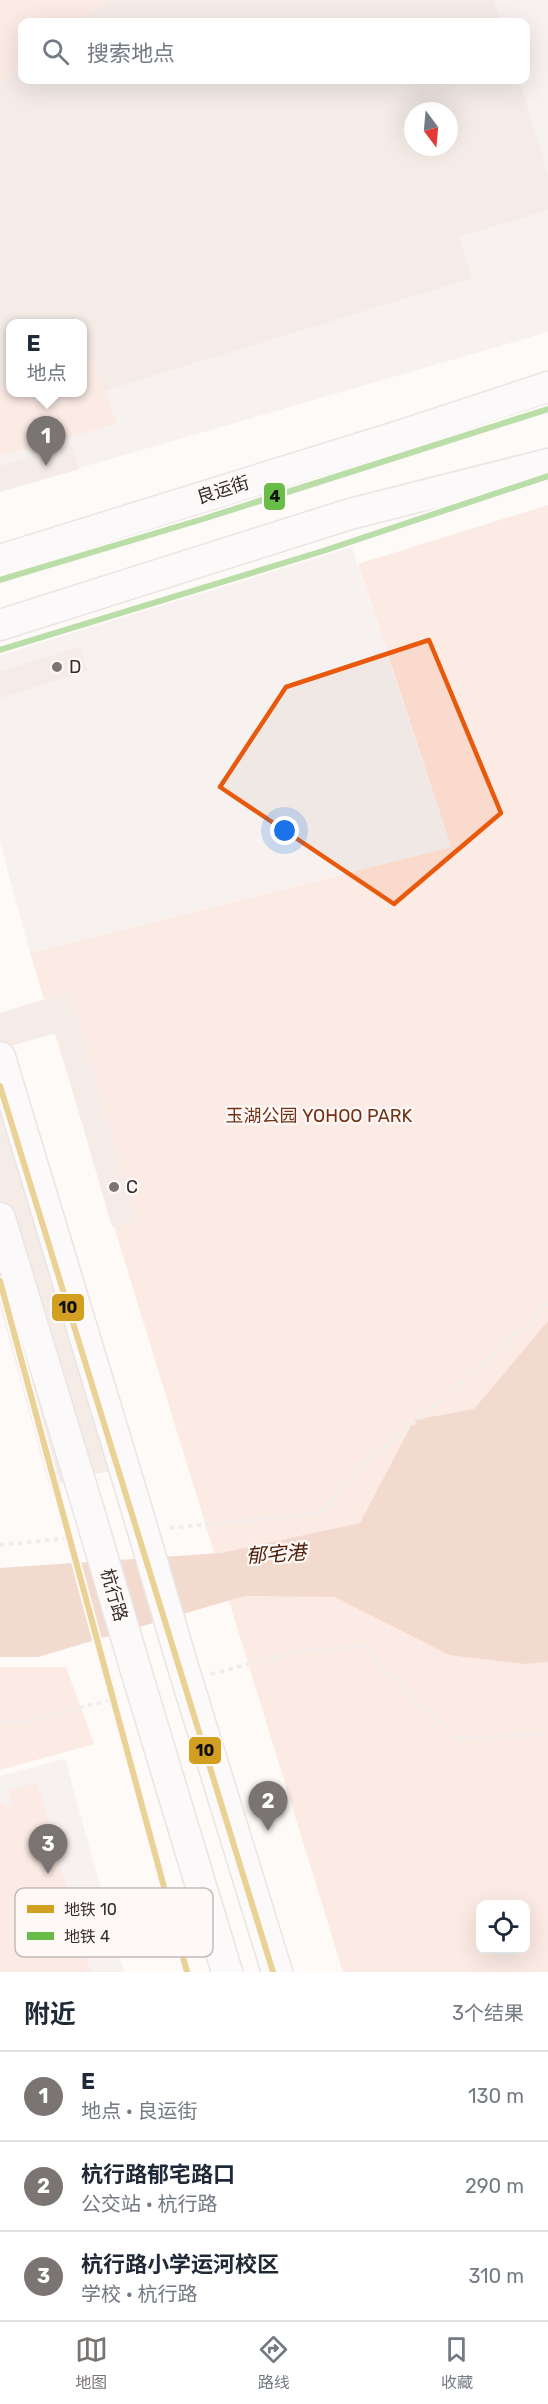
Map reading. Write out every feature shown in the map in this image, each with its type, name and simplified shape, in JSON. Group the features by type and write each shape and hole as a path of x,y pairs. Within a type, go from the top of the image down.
{"main road":[{"name":"良运街","path":"0,560 399,436 548,387"},
{"path":"0,625 350,514 548,464"},
{"path":"0,1057 185,1675 277,1972"},
{"name":"杭行路","path":"0,1218 202,1888"},
{"name":"杭行路","path":"213,1925 227,1972"}],"path":[{"path":"166,1529 321,1513 364,1464 462,1383 548,1304"},
{"path":"0,1545 71,1538"},
{"path":"185,1675 294,1653 361,1646 457,1738 548,1734"},
{"path":"0,1721 23,1722 140,1683"}],"highlighted area":[{"path":"429,640 501,813 394,904 220,787 286,687"}],"shaded area":[{"path":"0,0 548,0 548,332 0,491"},
{"path":"350,542 451,847 30,953 0,842 0,649"},
{"path":"65,1759 101,1888 15,1888 15,1957 120,1957 124,1972 0,1972 0,1776"}],"green space":[{"path":"0,0 109,0 84,18 18,18 18,69 0,83"},
{"path":"94,359 117,424 0,456 0,388 6,386 6,397 87,397 87,361"},
{"name":"玉湖公园 YOHOO PARK","path":"548,505 548,1972 343,1972 30,953 451,847 358,564"},
{"path":"0,1667 66,1667 94,1744 0,1770"},
{"path":"37,1782 67,1888 15,1888 15,1957 87,1957 91,1972 0,1972 0,1803 13,1807 8,1790"}],"water":[{"name":"郁宅港","path":"548,1321 548,1662 526,1664 449,1655 335,1597 244,1596 38,1657 0,1657 0,1568 221,1553 360,1523 414,1420 474,1409"}],"building":[{"path":"109,0 494,0 500,18 84,18"},
{"path":"18,69 18,84 520,84 548,175 548,210 459,237 472,278 104,391 94,359 87,361 87,319 6,319 6,386 0,388 0,83"},
{"path":"72,445 79,469 0,492 0,466"},
{"name":"D","path":"80,647 88,671 0,698 0,671"},
{"path":"71,991 137,1220 112,1227 56,1033 3,1048 130,1466 49,1485 0,1305 0,1013"}],"metro line":[{"name":"4","path":"0,580 203,519 548,409"},
{"name":"4","path":"0,650 323,551 548,476"},
{"name":"10","path":"0,1086 273,1972"},
{"name":"10","path":"0,1281 164,1888"},
{"name":"10","path":"183,1957 187,1972"}],"place":[{"name":"E","path":"46,466"},
{"name":"D","path":"57,667"},
{"name":"C","path":"114,1187"},
{"name":"杭行路郁宅路口","path":"268,1831"},
{"name":"杭行路小学运河校区","path":"48,1874"}]}
